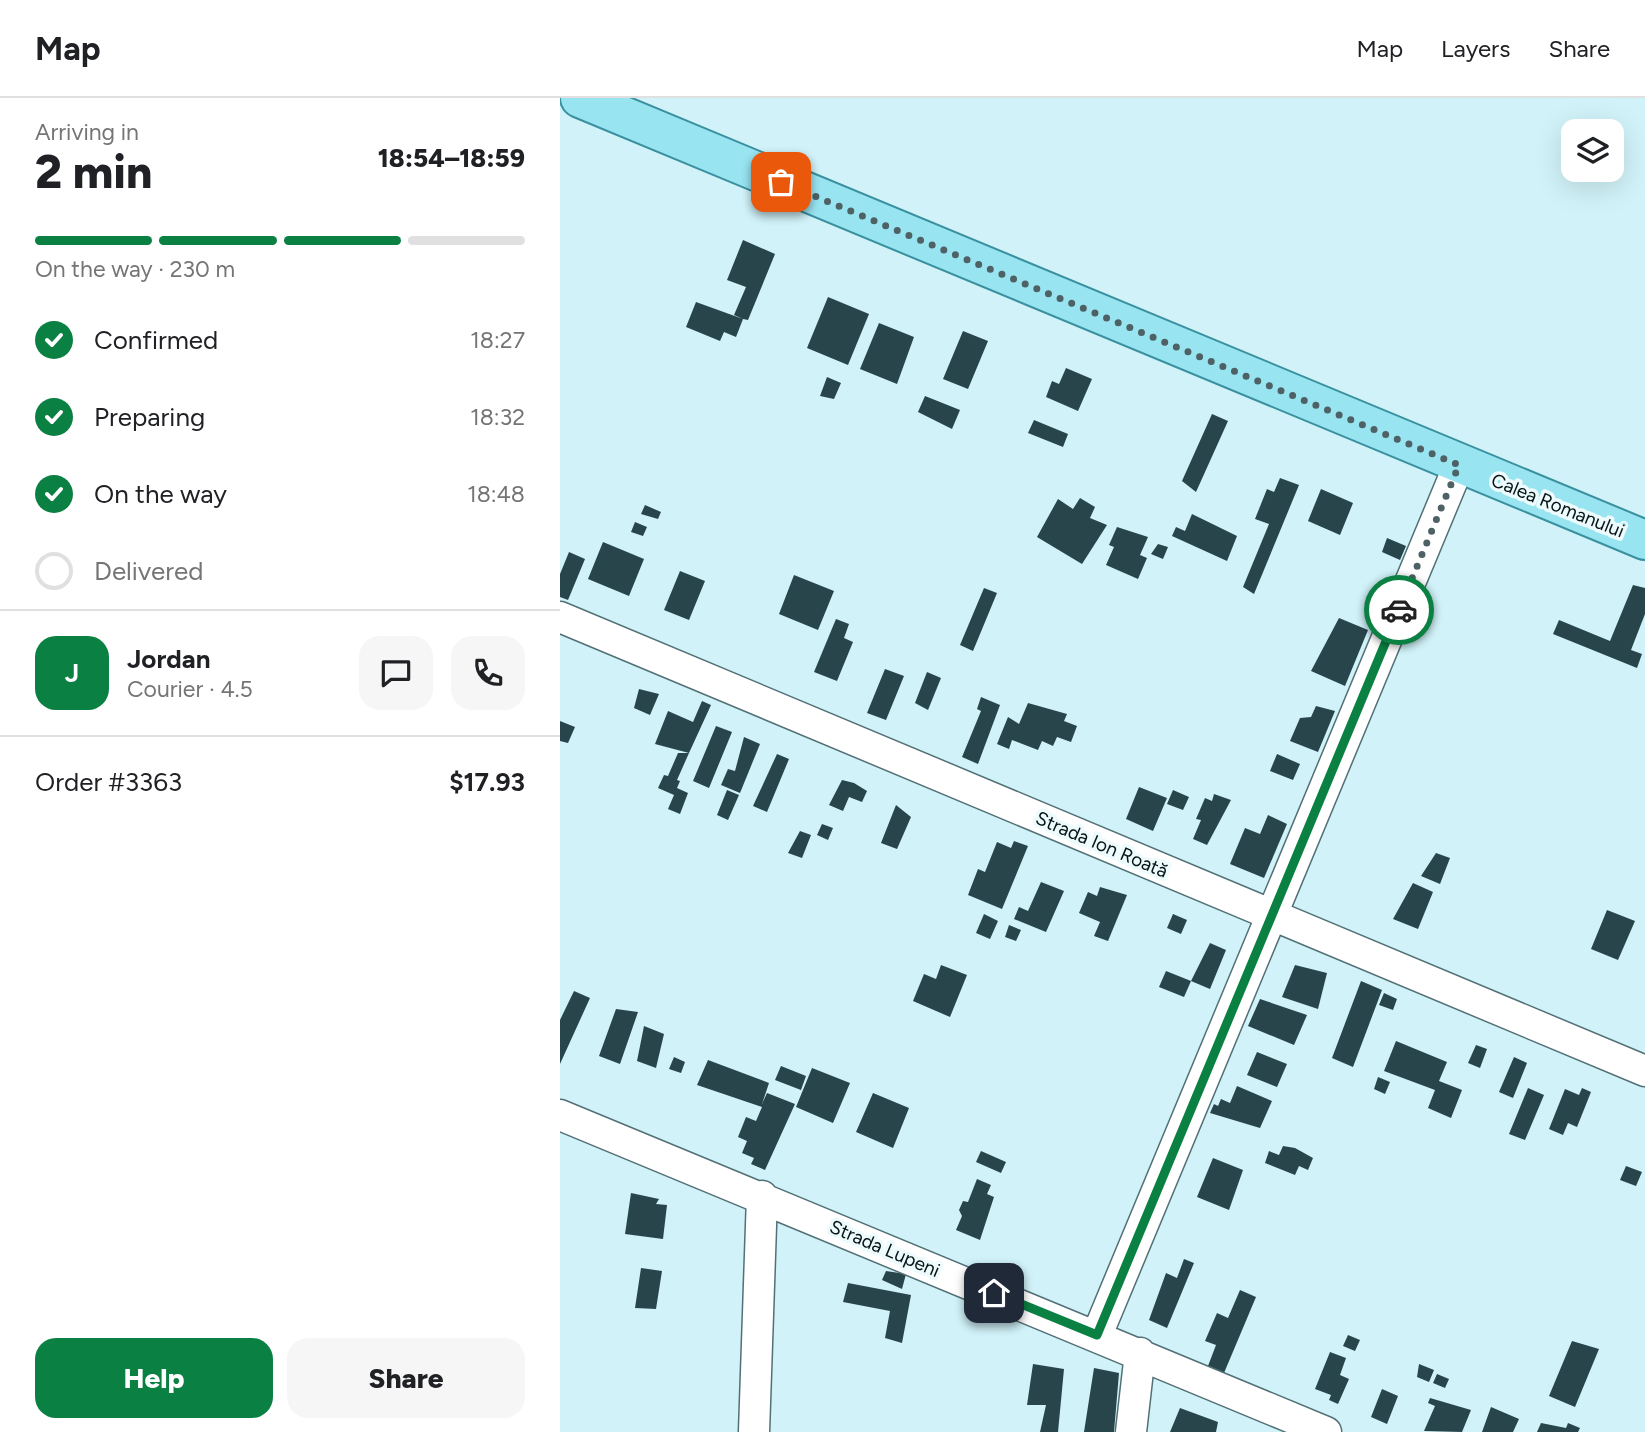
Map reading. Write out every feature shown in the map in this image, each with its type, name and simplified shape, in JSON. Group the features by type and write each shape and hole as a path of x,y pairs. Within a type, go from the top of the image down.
{"main road":[{"name":"Calea Romanului","path":"580,98 1645,540"}],"street":[{"path":"560,110 565,98"},
{"path":"1097,1335 1459,465"},
{"name":"Strada Ion Roată","path":"560,617 1645,1071"},
{"name":"Strada Lupeni","path":"560,1115 1097,1335 1318,1431"},
{"path":"754,1432 762,1196"},
{"path":"1131,1432 1139,1353"}],"building":[{"path":"743,240 775,254 748,320 734,315 746,287 727,280"},
{"path":"828,297 869,314 848,365 807,348"},
{"path":"696,302 743,319 736,337 724,332 720,341 686,327"},
{"path":"879,323 914,337 897,384 860,369"},
{"path":"963,331 988,341 968,389 943,379"},
{"path":"1066,368 1092,379 1078,411 1046,397 1052,381 1059,384"},
{"path":"827,377 841,383 834,399 820,396"},
{"path":"925,396 960,410 952,429 918,412"},
{"path":"1212,414 1228,421 1196,492 1182,481"},
{"path":"1034,420 1068,434 1063,447 1028,433"},
{"path":"1280,478 1299,485 1254,594 1243,587 1269,524 1255,519 1267,489 1274,492"},
{"path":"1321,489 1353,503 1340,535 1308,521"},
{"path":"1080,498 1095,507 1090,518 1107,525 1082,564 1037,537 1058,499 1073,509"},
{"path":"645,505 661,512 658,519 641,514"},
{"path":"1192,514 1237,536 1227,561 1172,536 1176,527 1185,531"},
{"path":"635,522 647,527 643,536 631,532"},
{"path":"1117,527 1148,537 1140,555 1147,558 1138,579 1106,565 1114,547 1109,545"},
{"path":"1387,538 1406,546 1400,560 1382,552"},
{"path":"603,542 644,559 629,596 588,579"},
{"path":"1158,544 1168,547 1163,559 1151,554"},
{"path":"569,552 585,559 568,600 560,597 560,574"},
{"path":"680,571 705,581 689,620 664,610"},
{"path":"794,575 834,591 818,630 779,614"},
{"path":"1633,585 1645,588 1645,614 1631,650 1642,654 1637,668 1553,634 1559,620 1610,641"},
{"path":"984,588 997,593 973,651 960,645"},
{"path":"1339,618 1368,630 1345,686 1311,671"},
{"path":"836,619 849,624 844,638 853,642 837,681 814,672"},
{"path":"885,669 904,676 886,720 867,713"},
{"path":"927,672 941,678 928,710 915,703"},
{"path":"639,689 659,694 650,715 634,708"},
{"path":"981,697 1000,705 978,764 962,757 981,711 977,709"},
{"path":"702,701 711,705 689,753 655,744 668,711 693,722"},
{"path":"1028,703 1067,714 1064,721 1077,726 1071,742 1057,737 1053,746 1042,741 1038,750 1012,740 1009,749 997,744 1008,717 1019,724"},
{"path":"1316,706 1335,711 1318,752 1290,741 1300,718 1311,717"},
{"path":"560,721 575,727 568,743 560,741"},
{"path":"716,726 732,732 709,788 693,781"},
{"path":"744,737 760,744 740,793 721,785 728,769 735,771"},
{"path":"678,753 689,753 677,780 680,781 677,788 688,793 680,814 668,809 674,795 658,788 664,775 668,776"},
{"path":"777,754 789,759 767,812 753,806"},
{"path":"1277,754 1300,764 1293,780 1270,771"},
{"path":"842,780 867,791 862,802 849,797 843,811 829,805"},
{"path":"1139,787 1167,798 1153,831 1126,819"},
{"path":"727,790 739,795 728,820 717,815"},
{"path":"1173,790 1189,797 1183,810 1167,804"},
{"path":"1214,794 1231,800 1207,845 1193,839 1201,820 1196,819 1205,798 1212,801"},
{"path":"896,805 911,817 897,849 881,843"},
{"path":"1268,815 1287,824 1264,878 1230,864 1245,828 1260,834"},
{"path":"822,824 833,828 828,840 817,835"},
{"path":"800,831 811,835 802,858 788,853"},
{"path":"1014,841 1028,846 1002,909 968,895 978,869 985,872 997,842 1011,848"},
{"path":"1436,853 1450,858 1440,884 1421,876"},
{"path":"1041,882 1064,891 1046,932 1014,919 1019,907 1028,911"},
{"path":"1413,883 1433,892 1418,929 1393,919"},
{"path":"1100,887 1127,895 1108,941 1094,936 1100,922 1079,913 1088,892 1097,896"},
{"path":"1607,910 1635,921 1618,960 1591,949"},
{"path":"984,914 998,921 990,939 976,933"},
{"path":"1173,914 1187,920 1181,934 1167,928"},
{"path":"1009,925 1021,930 1016,941 1005,937"},
{"path":"1210,943 1226,950 1210,989 1191,981"},
{"path":"941,965 967,975 950,1017 913,1001 924,974 936,979"},
{"path":"1295,965 1327,973 1318,1009 1282,997"},
{"path":"1166,971 1191,981 1184,997 1159,987"},
{"path":"1361,981 1382,990 1353,1067 1332,1058"},
{"path":"574,991 590,998 560,1064 560,1020"},
{"path":"1384,993 1397,999 1393,1010 1379,1005"},
{"path":"1260,999 1307,1015 1294,1045 1248,1026"},
{"path":"616,1009 638,1012 620,1064 599,1056"},
{"path":"644,1026 664,1034 656,1068 637,1061"},
{"path":"1396,1041 1447,1062 1439,1081 1462,1090 1451,1118 1428,1108 1435,1090 1384,1071"},
{"path":"1476,1045 1487,1049 1480,1068 1468,1063"},
{"path":"1257,1052 1287,1064 1277,1087 1247,1075"},
{"path":"674,1057 685,1062 681,1073 669,1069"},
{"path":"1514,1057 1527,1063 1513,1098 1499,1092"},
{"path":"708,1060 769,1083 762,1104 767,1093 795,1104 765,1170 751,1164 754,1158 742,1153 747,1141 738,1137 746,1117 756,1121 762,1107 697,1085"},
{"path":"781,1066 806,1076 801,1090 775,1080"},
{"path":"812,1068 850,1083 833,1123 796,1107"},
{"path":"1378,1077 1390,1082 1385,1094 1374,1089"},
{"path":"1237,1086 1272,1101 1260,1128 1210,1113 1214,1104 1218,1106 1221,1099 1230,1103"},
{"path":"1528,1088 1544,1095 1525,1140 1509,1134"},
{"path":"1582,1088 1591,1092 1577,1127 1568,1123 1563,1135 1549,1129 1565,1089 1579,1095"},
{"path":"873,1093 909,1108 893,1148 856,1132"},
{"path":"1283,1146 1295,1148 1313,1158 1308,1170 1299,1166 1295,1175 1265,1163 1269,1151 1279,1155"},
{"path":"981,1151 1006,1162 1001,1173 976,1162"},
{"path":"1213,1158 1243,1170 1229,1210 1197,1197"},
{"path":"1626,1166 1642,1172 1636,1186 1620,1180"},
{"path":"977,1179 991,1185 987,1194 994,1197 980,1240 956,1230 962,1216 959,1210 963,1201 968,1202"},
{"path":"631,1193 659,1199 656,1204 667,1205 663,1239 625,1234"},
{"path":"1184,1259 1194,1263 1167,1328 1149,1320 1166,1273 1177,1278"},
{"path":"641,1268 662,1271 656,1309 635,1308"},
{"path":"886,1271 906,1274 902,1289 882,1280"},
{"path":"848,1283 911,1295 902,1343 885,1338 890,1311 843,1302"},
{"path":"1240,1290 1256,1297 1224,1373 1208,1366 1216,1345 1205,1341 1217,1313 1228,1318"},
{"path":"1348,1335 1360,1340 1355,1351 1343,1346"},
{"path":"1572,1341 1599,1349 1575,1407 1549,1396"},
{"path":"1330,1352 1346,1358 1340,1375 1349,1379 1338,1404 1329,1400 1331,1395 1315,1389"},
{"path":"1033,1364 1064,1369 1058,1432 1040,1432 1046,1405 1027,1405"},
{"path":"1419,1364 1434,1370 1429,1382 1417,1377"},
{"path":"1094,1368 1119,1373 1114,1432 1084,1432"},
{"path":"1437,1374 1449,1379 1445,1388 1433,1383"},
{"path":"1382,1389 1398,1396 1387,1424 1371,1417"},
{"path":"1430,1398 1471,1410 1462,1432 1424,1431 1435,1406 1428,1403"},
{"path":"1491,1407 1519,1419 1513,1432 1482,1432"},
{"path":"1180,1408 1218,1422 1216,1432 1170,1432"},
{"path":"1541,1423 1566,1428 1568,1423 1580,1428 1578,1432 1537,1432"}],"way so far":[{"path":"781,182 1459,465 1399,610"}],"route":[{"path":"994,1293 1097,1335 1399,610"}]}
